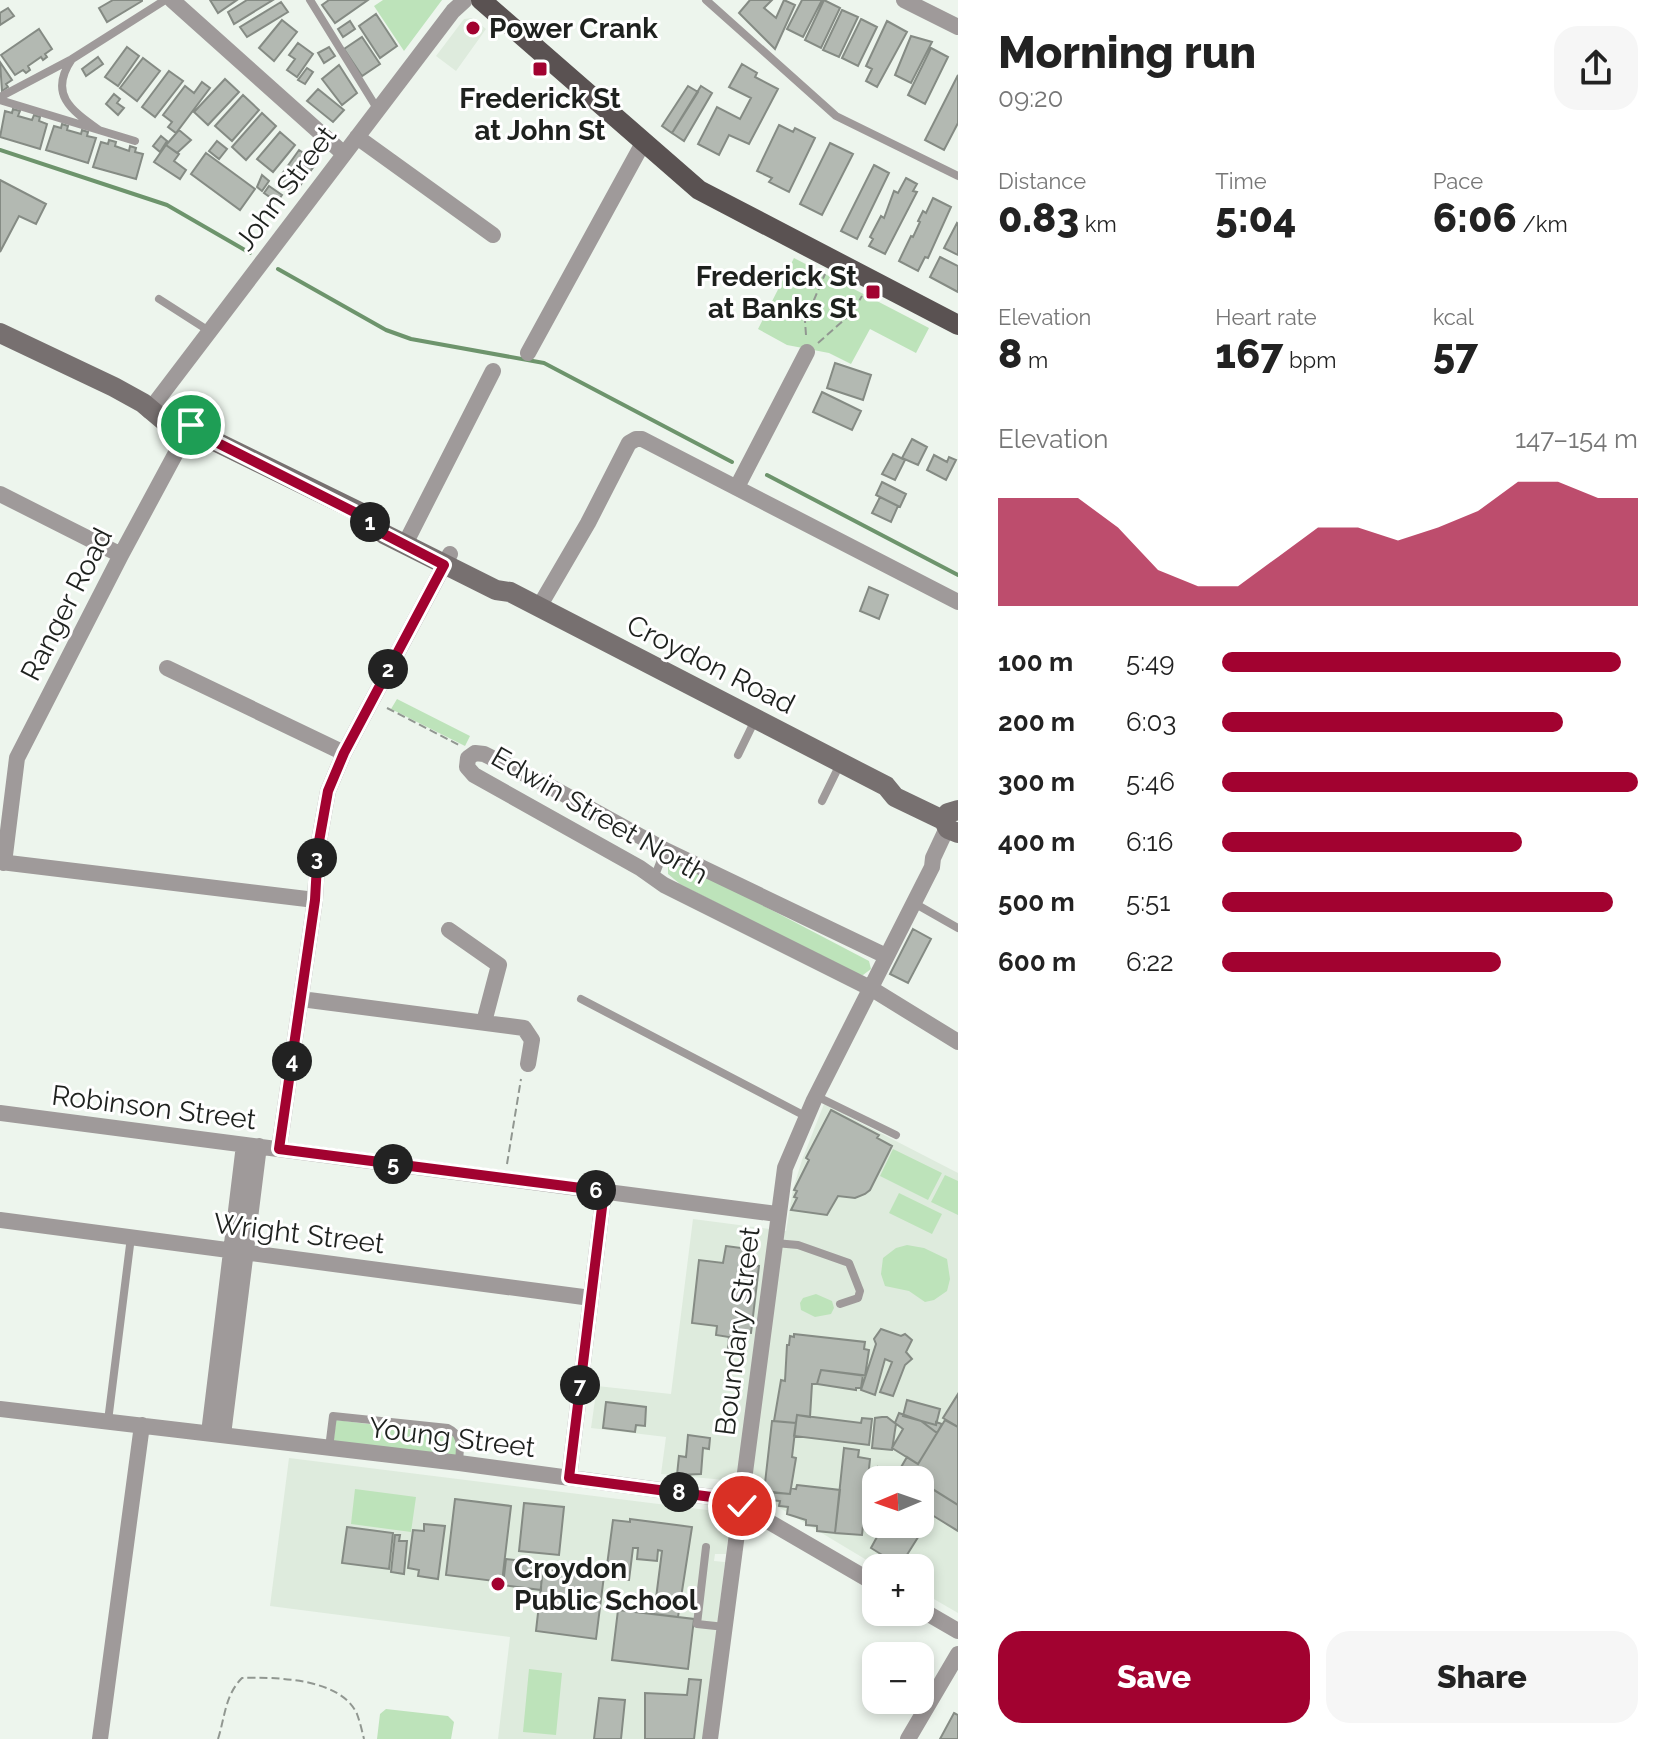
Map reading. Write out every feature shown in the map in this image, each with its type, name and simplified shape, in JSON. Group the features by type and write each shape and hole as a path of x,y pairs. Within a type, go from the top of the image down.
{"main road":[{"path":"481,0 685,180 713,199 958,325"}],"street":[{"path":"172,0 344,154"},
{"name":"John Street","path":"148,407 453,11 465,0"},
{"path":"905,0 958,27"},
{"path":"357,137 493,235"},
{"path":"528,353 643,143"},
{"name":"Croydon Road","path":"2,330 148,407 168,424 193,430 364,517 384,534 408,539 496,590 510,592 841,762 886,786 895,797 954,819"},
{"path":"737,487 807,352"},
{"path":"408,539 493,371"},
{"name":"Ranger Road","path":"2,863 17,758 121,555 193,430"},
{"path":"539,607 588,523 629,443 636,439 642,439 737,487 958,602"},
{"path":"0,494 121,555"},
{"path":"279,1149 328,791 344,753 447,560"},
{"path":"167,668 344,753"},
{"name":"Edwin Street North","path":"886,956 665,850 484,754 475,753 467,763 474,775 654,878 872,989 958,1042"},
{"name":"Boundary Street","path":"710,1739 777,1214 789,1156 913,903 932,867 940,861 954,819"},
{"path":"2,863 315,900"},
{"path":"449,930 499,965 484,1022"},
{"path":"301,999 524,1028 532,1040 528,1064"},
{"name":"Robinson Street","path":"0,1113 777,1214"},
{"path":"216,1434 252,1146"},
{"path":"569,1478 604,1191"},
{"name":"Wright Street","path":"0,1220 591,1298"},
{"name":"Young Street","path":"0,1409 459,1463 719,1498 742,1506 862,1576"},
{"path":"100,1739 142,1425"},
{"path":"934,1617 958,1631"},
{"path":"908,1739 958,1654"}],"lane":[{"path":"0,98 72,59 165,0"},
{"path":"310,0 378,110"},
{"path":"706,0 836,116 958,176"},
{"path":"72,59 63,73 61,87 73,111 99,130"},
{"path":"0,98 135,141"},
{"path":"159,299 209,331"},
{"path":"738,755 756,718"},
{"path":"822,801 841,762"},
{"path":"654,878 665,850"},
{"path":"913,903 958,928"},
{"path":"581,999 807,1117"},
{"path":"816,1096 896,1135"},
{"path":"108,1421 131,1237"},
{"path":"774,1243 798,1245 849,1263 860,1291 858,1298 840,1304"},
{"path":"329,1448 333,1416 448,1428 456,1431 460,1440 459,1463"},
{"path":"706,1547 697,1624 726,1627"}],"path":[{"path":"807,352 805,321 826,272"},
{"path":"807,352 852,313 865,292"},
{"path":"374,696 390,710 475,753"},
{"path":"504,1178 522,1073 528,1064"},
{"path":"218,1739 227,1699 234,1686 242,1678 271,1677 329,1689 341,1695 357,1715 364,1739"}],"shaded area":[{"path":"472,18 486,29 456,71 436,56 464,19"},
{"path":"824,1104 958,1173 958,1613 934,1599 934,1554 862,1554 862,1557 735,1481 661,1474 666,1437 591,1428 597,1386 671,1394 693,1219 786,1231 793,1189"},
{"name":"Croydon Public School","path":"289,1458 731,1513 726,1554 715,1554 714,1561 725,1562 703,1739 498,1739 510,1637 270,1606"}],"green space":[{"path":"383,0 442,0 404,51 374,6"},
{"path":"794,258 929,328 916,353 870,329 851,364 829,353 787,345 758,329"},
{"path":"397,699 470,736 465,746 391,709"},
{"path":"674,859 869,961 871,969 863,975 854,974 680,884 668,874 668,863"},
{"path":"893,1149 942,1173 928,1200 880,1176"},
{"path":"945,1175 958,1181 958,1215 931,1202"},
{"path":"899,1193 942,1214 932,1234 889,1213"},
{"path":"907,1245 924,1248 947,1259 950,1279 947,1291 934,1300 925,1302 909,1291 885,1286 881,1274 883,1258 896,1248"},
{"path":"816,1294 832,1301 834,1308 831,1314 815,1317 801,1310 803,1298"},
{"path":"336,1420 458,1435 456,1459 333,1446"},
{"path":"355,1489 416,1497 411,1532 351,1524"},
{"path":"529,1669 562,1673 556,1735 523,1732"},
{"path":"386,1709 448,1716 454,1722 451,1739 377,1739 380,1714"}],"building":[{"path":"113,0 142,1 107,22 99,8"},
{"path":"210,0 237,0 218,13"},
{"path":"247,0 273,0 234,24 228,12"},
{"path":"329,0 368,0 335,23 322,5"},
{"path":"750,0 772,0 764,8 776,18 784,0 795,5 775,49 739,13"},
{"path":"802,0 822,0 803,37 787,29"},
{"path":"824,0 840,8 821,48 805,40"},
{"path":"281,2 288,12 247,37 240,27"},
{"path":"8,8 14,16 0,25 0,13"},
{"path":"842,10 858,17 839,57 823,50"},
{"path":"376,14 397,46 380,58 359,26"},
{"path":"861,19 877,27 858,66 842,58"},
{"path":"282,20 297,32 274,61 259,48"},
{"path":"350,21 355,29 343,37 338,29"},
{"path":"887,21 907,32 877,87 866,81 872,69 866,66"},
{"path":"39,29 52,49 43,60 41,57 28,66 30,70 26,73 23,70 15,75 1,55"},
{"path":"911,36 932,42 911,83 895,75"},
{"path":"362,37 380,64 362,76 344,49"},
{"path":"298,43 313,54 297,77 287,70 295,59 289,55"},
{"path":"127,47 139,56 118,86 105,77"},
{"path":"329,47 335,56 324,63 318,53"},
{"path":"931,48 948,57 925,104 908,95"},
{"path":"98,57 103,64 86,76 82,69"},
{"path":"143,58 160,71 137,101 120,88"},
{"path":"0,62 12,80 2,91"},
{"path":"742,64 757,73 755,77 778,89 749,144 729,135 719,155 698,144 717,107 740,119 751,98 729,87"},
{"path":"339,65 357,93 342,105 322,79"},
{"path":"307,68 313,72 305,84 298,80"},
{"path":"169,71 183,81 155,117 142,107"},
{"path":"958,75 958,123 944,150 925,140"},
{"path":"225,79 239,92 208,125 194,112"},
{"path":"202,82 210,88 176,133 168,127 172,122 163,115 185,86 194,93"},
{"path":"688,86 698,92 672,133 662,126"},
{"path":"701,86 712,93 684,141 672,133"},
{"path":"318,89 344,110 333,122 307,101"},
{"path":"114,94 120,99 117,103 124,108 118,115 106,104"},
{"path":"243,95 259,110 232,141 215,126"},
{"path":"13,109 20,111 18,116 32,120 34,115 47,124 40,149 0,137 5,111 12,113"},
{"path":"262,113 276,126 246,160 232,147"},
{"path":"62,124 68,126 67,130 81,134 82,130 88,132 87,136 96,138 88,163 46,150 54,126 61,128"},
{"path":"779,125 793,132 795,128 815,138 789,192 769,182 772,178 757,171"},
{"path":"179,130 191,140 177,153 166,145"},
{"path":"280,132 295,145 273,172 257,159"},
{"path":"161,136 167,141 160,152 153,146"},
{"path":"109,140 116,142 115,146 129,151 130,146 136,148 135,152 143,154 136,179 93,167 101,142 108,144"},
{"path":"217,141 227,149 219,159 209,151"},
{"path":"830,143 853,154 822,215 800,204"},
{"path":"166,145 179,154 174,161 186,170 180,179 154,162"},
{"path":"299,150 317,162 294,194 277,181"},
{"path":"206,153 255,189 240,210 191,174"},
{"path":"874,165 889,173 857,239 841,231"},
{"path":"262,175 269,181 262,191 257,187"},
{"path":"906,178 917,184 913,191 917,192 885,254 869,246 873,239 870,237 881,216 884,218 894,191 898,193"},
{"path":"0,180 46,204 36,224 19,216 0,252"},
{"path":"269,186 282,195 277,202 264,193"},
{"path":"933,198 951,207 928,258 925,257 918,271 899,261 923,211 926,213"},
{"path":"958,224 958,255 944,248"},
{"path":"940,257 958,266 958,292 930,277"},
{"path":"835,363 871,375 863,400 827,388"},
{"path":"822,392 861,411 852,430 813,412"},
{"path":"912,439 927,447 918,465 902,458"},
{"path":"893,454 905,460 895,480 882,474"},
{"path":"934,455 947,462 949,457 956,460 946,480 927,470"},
{"path":"882,482 906,494 900,507 876,495"},
{"path":"880,497 898,506 891,522 872,513"},
{"path":"869,587 888,595 879,619 860,611"},
{"path":"913,929 931,939 908,983 890,974"},
{"path":"831,1110 879,1135 877,1138 892,1146 865,1194 855,1198 838,1196 827,1215 791,1210 797,1198 794,1197 797,1191 794,1190 809,1160 806,1158"},
{"path":"726,1246 749,1249 747,1265 759,1266 751,1333 743,1332 741,1349 728,1348 729,1337 716,1335 717,1326 692,1323 699,1260 723,1263"},
{"path":"881,1329 901,1336 905,1334 912,1340 906,1352 912,1359 905,1365 893,1396 880,1392 892,1362 885,1359 875,1395 861,1390 876,1344 874,1339"},
{"path":"794,1334 865,1342 864,1349 869,1350 865,1376 821,1370 817,1384 812,1384 810,1417 797,1415 796,1423 774,1421 781,1380 785,1381 787,1345"},
{"path":"821,1370 863,1375 861,1388 856,1390 817,1384"},
{"path":"958,1394 958,1427 943,1418"},
{"path":"907,1400 940,1409 936,1425 903,1416"},
{"path":"606,1402 646,1407 645,1426 636,1425 635,1432 603,1428"},
{"path":"899,1413 921,1421 937,1433 918,1464 892,1448 903,1429 895,1423"},
{"path":"797,1415 861,1423 862,1418 872,1419 869,1445 794,1436"},
{"path":"887,1417 896,1424 892,1450 872,1448 875,1418"},
{"path":"945,1420 958,1427 958,1505 934,1490 934,1466 902,1466 907,1457 918,1464"},
{"path":"772,1421 796,1423 792,1457 796,1458 790,1494 764,1492"},
{"path":"921,1421 936,1425 936,1422 942,1424 937,1433"},
{"path":"688,1435 710,1438 709,1449 703,1448 701,1474 677,1475 679,1456 686,1457"},
{"path":"844,1448 859,1450 858,1457 870,1459 869,1466 862,1466 862,1535 835,1533"},
{"path":"797,1485 840,1490 835,1533 817,1531 817,1526 806,1525 806,1520 787,1514 788,1507 779,1506 780,1501 771,1500 772,1492 790,1494 791,1488 796,1489"},
{"path":"934,1490 958,1505 958,1531 934,1516"},
{"path":"455,1499 511,1506 502,1582 446,1575"},
{"path":"524,1503 564,1507 559,1555 519,1551"},
{"path":"630,1519 692,1527 678,1617 654,1614 662,1551 658,1550 657,1561 637,1559 638,1548 633,1548 629,1580 610,1578 611,1574 606,1573 613,1520 630,1522"},
{"path":"424,1524 445,1526 438,1579 418,1576 419,1570 408,1568 413,1530 424,1531"},
{"path":"347,1527 393,1533 389,1569 342,1563"},
{"path":"395,1535 400,1535 399,1541 407,1541 404,1574 391,1572"},
{"path":"876,1538 918,1538 908,1554 881,1554 871,1548"},
{"path":"506,1559 542,1563 541,1590 503,1585"},
{"path":"543,1569 604,1576 596,1639 536,1631"},
{"path":"618,1610 694,1619 688,1669 612,1660"},
{"path":"689,1679 701,1680 694,1739 645,1739 645,1693 687,1695"},
{"path":"599,1698 625,1700 621,1739 594,1739"},
{"path":"954,1713 958,1715 958,1739 940,1739"}],"waterway":[{"path":"0,150 167,205 250,253"},
{"path":"278,269 386,330 411,339 544,363 732,462"},
{"path":"767,475 958,575"}],"place":[{"name":"Power Crank","path":"473,28"},
{"name":"Frederick St at John St","path":"540,69"},
{"name":"Frederick St at Banks St","path":"873,292"},
{"name":"Croydon Public School","path":"498,1584"}],"route":[{"path":"191,425 200,434 364,517 384,534 444,565 344,753 328,791 279,1149 604,1191 569,1478 719,1498 742,1506"}]}
